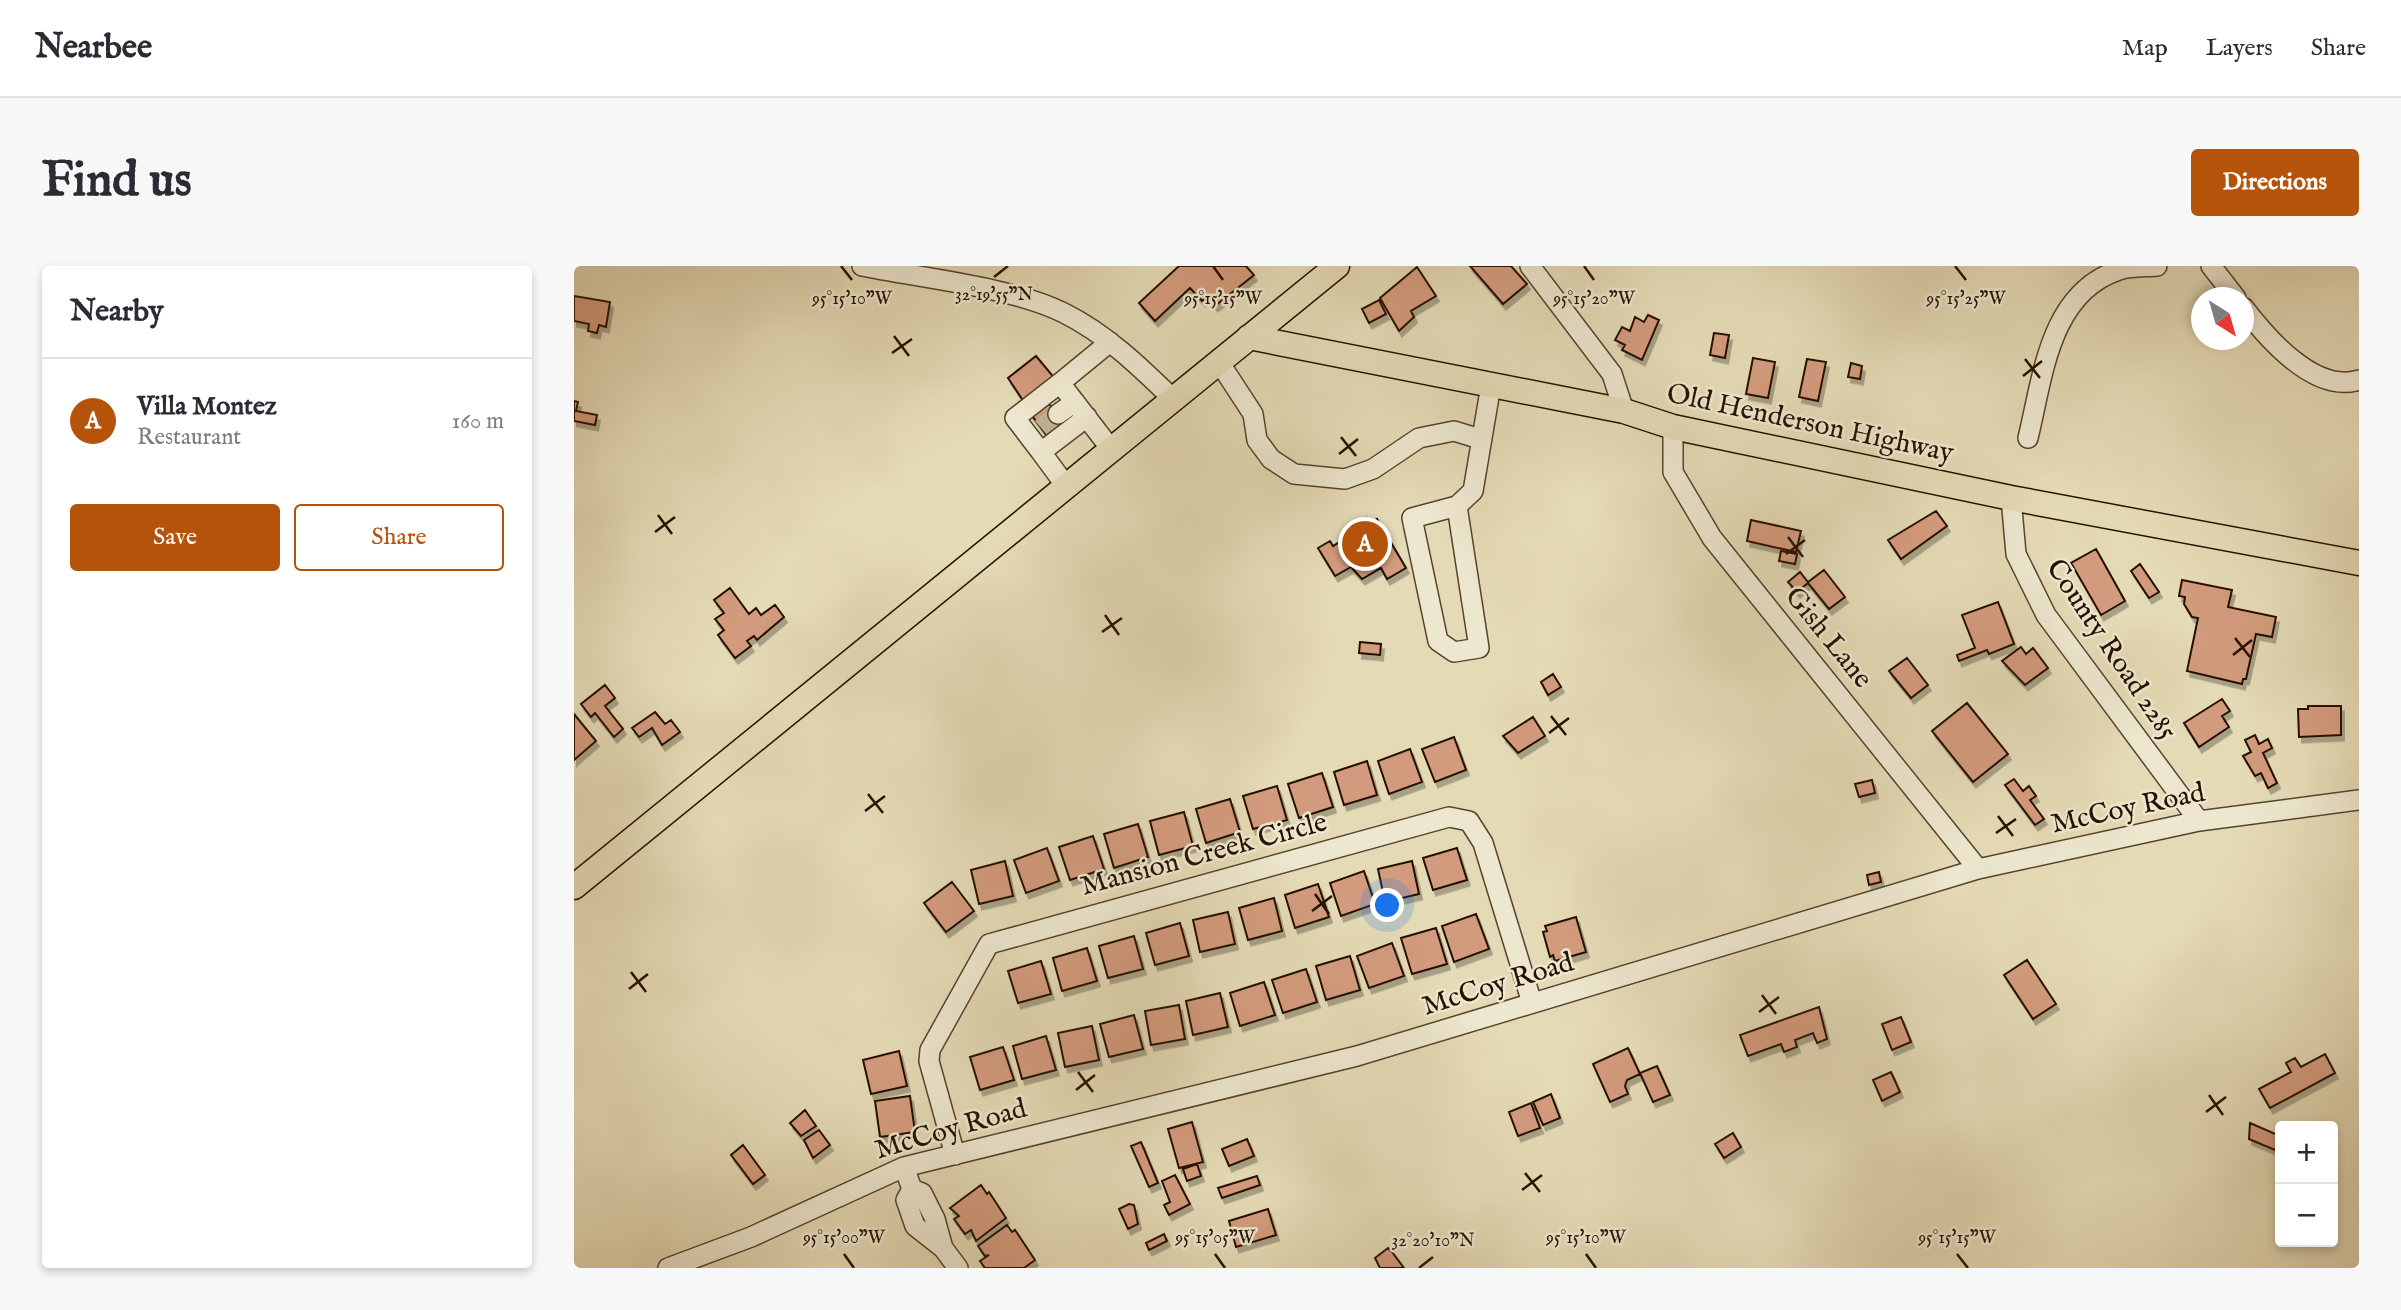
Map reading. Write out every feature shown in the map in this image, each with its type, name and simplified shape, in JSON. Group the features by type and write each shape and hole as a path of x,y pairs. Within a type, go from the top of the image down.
{"main road":[{"path":"574,887 1337,266"},
{"name":"Old Henderson Highway","path":"1250,337 1624,411 1673,426 2011,498 2359,563"}],"street":[{"path":"862,266 1042,304 1064,313 1110,342 1172,399"},
{"path":"1530,266 1612,374 1624,411"},
{"path":"2028,438 2055,328 2079,293 2119,270 2157,266"},
{"path":"2211,266 2227,287"},
{"path":"2254,321 2302,366 2331,381 2359,380"},
{"path":"1066,486 1037,439 1015,418 1110,342"},
{"path":"1219,362 1254,414 1256,440 1271,459 1294,474 1345,480 1373,469 1419,438 1454,431 1480,439"},
{"path":"1060,383 1111,449"},
{"path":"1457,506 1479,648 1454,652 1438,641 1412,518 1457,506 1473,491 1480,439 1492,385"},
{"path":"1058,414 1081,410"},
{"path":"1037,439 1081,410"},
{"name":"Gish Lane","path":"1673,426 1673,472 1712,538 1978,869"},
{"name":"County Road 2285","path":"2011,498 2016,554 2046,615 2199,821"},
{"name":"McCoy Road","path":"671,1267 751,1237 904,1167 1357,1056 1978,869 2199,821 2359,800"},
{"name":"Mansion Creek Circle","path":"955,1155 929,1060 930,1050 989,944 1449,817 1469,821 1483,844 1532,1003"},
{"path":"904,1167 912,1189 922,1193 935,1219 943,1248 958,1268"}],"building":[{"path":"1179,266 1246,266 1254,275 1215,306 1207,297 1202,301 1190,288 1155,321 1139,303"},
{"path":"1470,266 1511,266 1527,284 1503,304"},
{"path":"1417,267 1436,296 1411,311 1414,317 1399,331 1380,298"},
{"path":"574,296 610,302 606,327 599,325 597,333 588,331 589,324 574,321"},
{"path":"1379,300 1386,314 1369,323 1362,309"},
{"path":"1648,315 1659,320 1642,360 1622,350 1625,345 1615,340 1622,327 1630,331 1635,317 1644,322"},
{"path":"1714,333 1729,335 1725,358 1710,355"},
{"path":"1036,356 1057,381 1026,405 1008,378"},
{"path":"1753,358 1775,362 1768,398 1746,394"},
{"path":"1807,359 1826,362 1818,401 1799,397"},
{"path":"1851,363 1862,366 1860,379 1848,377"},
{"path":"1046,400 1068,428 1051,441 1030,413"},
{"path":"574,401 578,402 576,411 597,415 595,425 574,421"},
{"path":"1936,511 1947,526 1901,559 1888,540"},
{"path":"1366,518 1369,524 1377,519 1406,568 1387,579 1381,568 1362,579 1351,567 1335,576 1318,548 1330,541 1333,546 1357,531 1354,525"},
{"path":"1751,520 1801,531 1796,552 1747,541"},
{"path":"2096,549 2125,601 2101,615 2071,563"},
{"path":"1781,551 1797,554 1795,564 1779,561"},
{"path":"2140,564 2159,592 2149,598 2131,571"},
{"path":"1824,570 1845,597 1829,609 1808,583 1797,592 1788,582 1800,572 1808,582"},
{"path":"2182,580 2232,590 2228,607 2276,617 2272,637 2256,634 2246,679 2243,679 2242,684 2187,671 2198,618 2192,617 2184,604 2185,597 2179,596"},
{"path":"730,588 749,614 756,608 761,615 775,605 784,617 757,640 754,636 747,641 751,646 735,658 718,635 724,630 715,619 724,613 714,600"},
{"path":"1998,602 2014,644 1989,654 1987,650 1959,661 1957,655 1975,648 1962,615"},
{"path":"1360,642 1381,644 1380,655 1359,653"},
{"path":"2021,647 2026,654 2033,648 2048,668 2025,685 2002,661"},
{"path":"1907,658 1928,685 1911,698 1889,671"},
{"path":"1553,674 1561,687 1548,695 1541,682"},
{"path":"605,685 615,698 605,706 623,729 614,737 595,713 591,717 581,704"},
{"path":"2222,699 2230,711 2222,716 2229,727 2199,747 2184,723"},
{"path":"1967,703 2008,754 1973,782 1932,731"},
{"path":"2308,706 2341,706 2341,735 2299,737 2298,709 2308,709"},
{"path":"655,712 665,724 671,720 680,732 662,745 652,728 639,737 632,728"},
{"path":"574,714 596,741 574,760"},
{"path":"1533,717 1545,736 1518,753 1503,736"},
{"path":"2255,735 2259,744 2268,739 2272,748 2263,753 2277,783 2268,788 2261,773 2255,776 2243,756 2251,752 2245,740"},
{"path":"1454,737 1466,770 1435,782 1422,749"},
{"path":"1410,749 1422,782 1389,794 1378,761"},
{"path":"1367,761 1377,795 1344,805 1334,772"},
{"path":"1322,773 1333,807 1299,818 1288,784"},
{"path":"2014,779 2023,791 2029,786 2036,796 2030,800 2044,819 2035,825 2005,785"},
{"path":"1872,780 1875,793 1859,797 1855,784"},
{"path":"1277,786 1287,820 1253,829 1243,796"},
{"path":"1230,799 1240,832 1206,843 1196,809"},
{"path":"1184,812 1193,846 1159,855 1150,821"},
{"path":"1138,824 1148,857 1114,868 1104,834"},
{"path":"1093,836 1104,869 1070,880 1059,847"},
{"path":"1047,848 1059,881 1026,893 1014,860"},
{"path":"1457,848 1467,880 1433,890 1423,858"},
{"path":"1005,861 1013,896 979,904 971,870"},
{"path":"1412,861 1419,894 1385,902 1378,869"},
{"path":"1364,871 1375,904 1341,916 1330,883"},
{"path":"1879,872 1881,882 1869,885 1867,875"},
{"path":"952,882 974,911 946,932 924,903"},
{"path":"1318,884 1329,917 1295,928 1285,895"},
{"path":"1274,898 1282,931 1248,940 1239,908"},
{"path":"1228,912 1235,944 1200,952 1193,920"},
{"path":"1476,914 1489,949 1454,962 1442,926"},
{"path":"1576,917 1586,952 1555,961 1553,955 1550,957 1543,932 1547,931 1545,926"},
{"path":"1180,923 1189,956 1155,965 1146,933"},
{"path":"1436,928 1447,964 1412,974 1401,938"},
{"path":"1134,936 1143,969 1108,978 1099,946"},
{"path":"1392,943 1404,976 1369,988 1357,956"},
{"path":"1087,948 1097,981 1062,991 1053,958"},
{"path":"1350,956 1360,990 1326,1000 1316,966"},
{"path":"2027,960 2056,1004 2033,1019 2004,975"},
{"path":"1041,961 1051,994 1018,1003 1008,971"},
{"path":"1306,969 1317,1002 1283,1013 1272,980"},
{"path":"1264,982 1275,1015 1240,1026 1230,993"},
{"path":"1220,993 1228,1027 1193,1035 1186,1001"},
{"path":"1179,1005 1185,1039 1151,1045 1145,1011"},
{"path":"1819,1007 1827,1039 1817,1043 1813,1033 1795,1040 1797,1047 1784,1052 1781,1044 1748,1056 1740,1035"},
{"path":"1134,1015 1143,1049 1109,1057 1100,1024"},
{"path":"1901,1017 1911,1042 1892,1050 1882,1024"},
{"path":"1092,1026 1099,1060 1065,1067 1058,1033"},
{"path":"1046,1036 1056,1070 1022,1079 1013,1046"},
{"path":"1003,1047 1014,1080 980,1090 970,1057"},
{"path":"1628,1048 1640,1074 1627,1080 1625,1086 1628,1094 1610,1102 1593,1064"},
{"path":"899,1051 907,1086 871,1094 863,1060"},
{"path":"2325,1054 2335,1073 2270,1108 2259,1089 2291,1072 2286,1063 2295,1058 2301,1067"},
{"path":"1657,1066 1670,1095 1653,1102 1640,1073"},
{"path":"1891,1072 1900,1092 1882,1101 1873,1080"},
{"path":"1551,1094 1560,1118 1543,1125 1533,1102"},
{"path":"910,1096 915,1132 880,1137 875,1101"},
{"path":"1531,1103 1540,1128 1518,1136 1509,1112"},
{"path":"805,1110 816,1126 801,1136 790,1123"},
{"path":"1192,1122 1203,1162 1179,1168 1168,1129"},
{"path":"2250,1123 2275,1134 2275,1150 2249,1139"},
{"path":"819,1130 830,1145 813,1158 804,1140"},
{"path":"1733,1133 1741,1147 1724,1158 1715,1144"},
{"path":"1247,1139 1254,1156 1229,1166 1222,1149"},
{"path":"1141,1142 1158,1183 1149,1187 1131,1146"},
{"path":"743,1145 765,1175 753,1184 731,1155"},
{"path":"1197,1164 1201,1176 1187,1181 1183,1169"},
{"path":"1175,1175 1190,1204 1169,1215 1164,1205 1170,1202 1162,1181"},
{"path":"1257,1176 1260,1185 1222,1198 1218,1188"},
{"path":"981,1185 987,1194 989,1192 1006,1218 976,1241 971,1230 965,1234 954,1219 959,1216 950,1208"},
{"path":"1129,1204 1134,1205 1138,1224 1128,1229 1119,1209"},
{"path":"1268,1209 1276,1235 1236,1247 1229,1221"},
{"path":"1007,1225 1012,1232 1015,1230 1035,1260 1024,1268 985,1268 980,1261 989,1255 985,1256 978,1246"},
{"path":"1164,1234 1167,1241 1149,1250 1146,1243"},
{"path":"1388,1248 1404,1268 1380,1268 1375,1258"}],"tunnel":[{"path":"1041,428 1058,414"}],"place":[{"name":"Villa Montez","path":"1365,544"}]}
